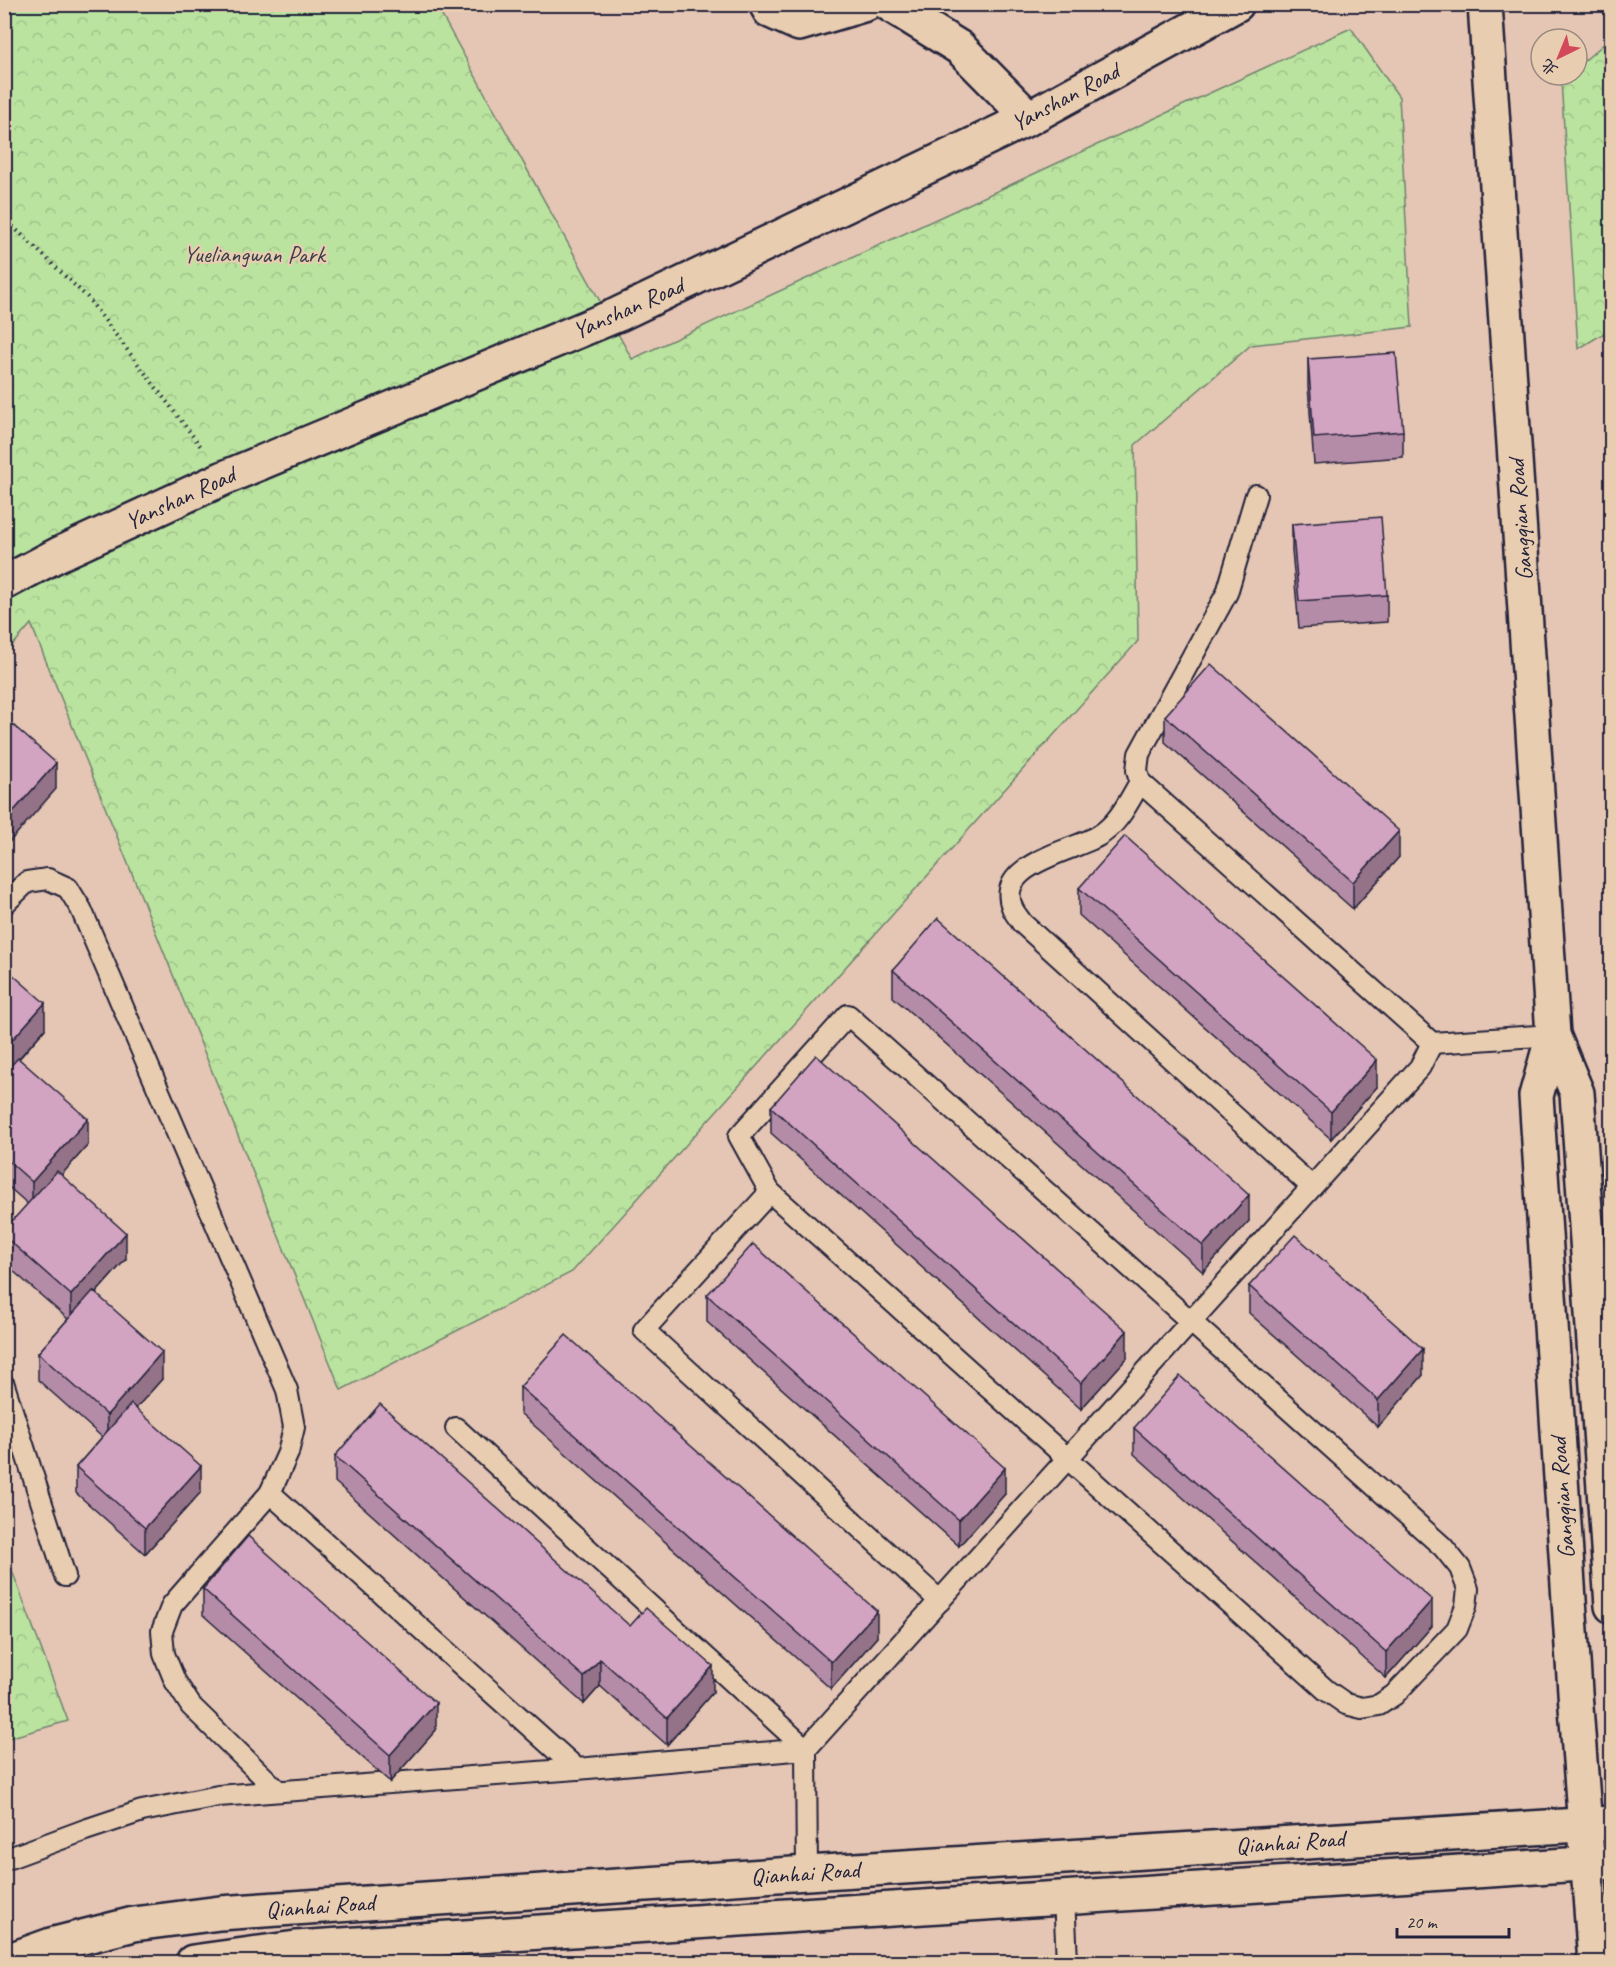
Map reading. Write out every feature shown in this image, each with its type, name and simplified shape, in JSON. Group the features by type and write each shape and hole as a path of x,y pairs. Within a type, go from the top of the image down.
{"street":[{"path":"766,4 771,11 799,24 866,4"},
{"path":"889,4 960,48 1029,118"},
{"name":"Yanshan Road","path":"4,583 58,554 224,477 620,314 1029,118 1237,4"},
{"name":"Gangqian Road","path":"1485,4 1553,1035 1577,1093 1611,1606"},
{"name":"Gangqian Road","path":"1553,1035 1536,1096 1576,1707 1599,1824 1600,1863 1595,1962"},
{"name":"Qianhai Road","path":"4,1962 51,1945 134,1924 220,1913 807,1873 1599,1824"},
{"name":"Qianhai Road","path":"194,1962 296,1948 1600,1863"}],"lane":[{"path":"1256,495 1227,593 1139,754 1137,770 1140,782 1432,1043 1553,1035"},
{"path":"1140,782 1118,818 1100,836 1036,863 1017,876 1010,892 1012,907 1022,923 1311,1186"},
{"path":"4,904 27,882 48,879 68,888 81,909 287,1390 294,1427 288,1453 270,1493 172,1605 162,1631 164,1654 175,1680 191,1706 277,1790"},
{"path":"848,1015 1443,1547 1460,1568 1468,1589 1466,1606 1457,1629 1394,1695 1379,1705 1362,1708 1346,1704 1326,1690 770,1192 739,1136 848,1015"},
{"path":"807,1873 806,1749 1420,1067 1432,1043"},
{"path":"770,1192 644,1330 940,1601"},
{"path":"4,1385 65,1576"},
{"path":"456,1428 806,1749"},
{"path":"270,1493 577,1768"},
{"path":"4,1860 142,1811 218,1796 806,1749"},
{"path":"1064,1897 1067,1962"}],"path":[{"path":"4,218 87,297 224,477"}],"green space":[{"name":"Yueliangwan Park","path":"4,5 436,5 632,359 1351,28 1399,97 1412,327 1251,345 1135,445 1138,641 572,1272 341,1390 31,624 5,654"},
{"path":"1611,38 1611,329 1578,349 1561,87 1589,87 1589,57"},
{"path":"4,1549 68,1721 5,1739 4,1739"}],"building":[{"path":"1396,353 1403,431 1314,438 1308,359"},
{"path":"1381,517 1387,595 1299,601 1292,524"},
{"path":"1211,664 1399,831 1353,882 1165,716"},
{"path":"4,717 56,763 4,822"},
{"path":"1125,836 1377,1060 1331,1112 1079,888"},
{"path":"938,918 1249,1195 1203,1246 893,970"},
{"path":"4,967 45,1003 4,1049"},
{"path":"816,1055 1127,1331 1081,1383 771,1107"},
{"path":"18,1058 88,1119 32,1182 4,1157 4,1073"},
{"path":"57,1171 126,1233 71,1295 4,1236 4,1230"},
{"path":"1295,1235 1423,1349 1378,1400 1249,1286"},
{"path":"753,1244 1005,1468 959,1520 707,1295"},
{"path":"93,1291 162,1352 107,1415 38,1353"},
{"path":"566,1335 877,1611 831,1662 520,1387"},
{"path":"1180,1376 1432,1600 1386,1652 1134,1428"},
{"path":"131,1404 201,1466 145,1528 76,1467"},
{"path":"380,1404 630,1626 646,1608 713,1666 667,1718 600,1659 584,1677 335,1456"},
{"path":"248,1536 436,1703 390,1755 203,1589"}]}
